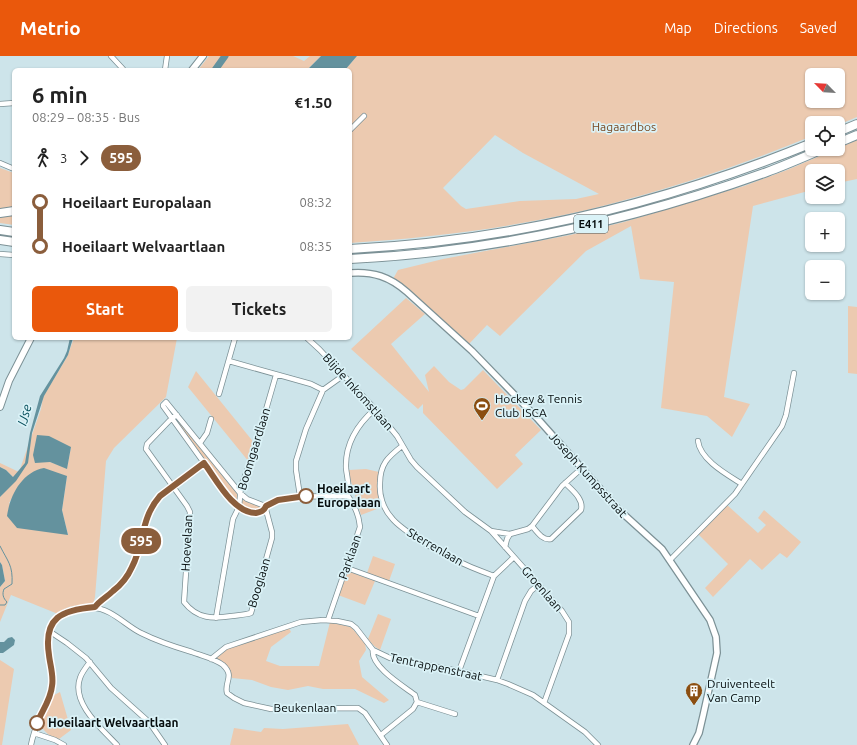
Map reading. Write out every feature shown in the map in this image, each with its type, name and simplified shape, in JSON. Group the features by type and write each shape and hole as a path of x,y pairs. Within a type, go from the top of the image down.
{"highway":[{"path":"845,129 857,124"},
{"path":"845,140 857,135"},
{"name":"E411","path":"352,249 472,237 578,217 625,206 721,178 805,146"},
{"name":"E411","path":"352,259 472,247 581,227 725,187 806,156"},
{"path":"0,213 12,211"},
{"path":"0,230 12,232"},
{"path":"0,240 12,242"}],"main road":[{"path":"194,68 203,56"},
{"path":"0,407 9,381 30,340"}],"street":[{"path":"111,56 122,68"},
{"path":"165,68 167,56"},
{"path":"0,104 12,103"},
{"path":"352,128 364,116"},
{"path":"0,163 12,168"},
{"path":"0,254 12,255"},
{"name":"Joseph Kumpsstraat","path":"352,274 370,273 380,275 390,279 402,288 472,351 537,418 619,510 662,549 670,560 710,620 716,637 716,662 699,733 693,745"},
{"path":"219,394 234,340"},
{"name":"Blijde Inkomstlaan","path":"308,340 320,350 375,409 397,436 411,460 465,512 491,531 510,534 528,529 532,526"},
{"path":"229,361 311,384 323,390"},
{"path":"670,560 735,494 784,421 794,373"},
{"name":"Boomgaardlaan","path":"216,618 233,520 239,507 240,493 252,458 276,375"},
{"path":"300,496 296,470 297,457 312,415 323,390 344,375"},
{"path":"266,506 247,499 240,493 167,403 164,403 163,406 204,463 230,499 239,507 250,512 257,513 264,510 266,506 278,500 300,496 348,496"},
{"name":"Parklaan","path":"328,620 360,527 358,514 348,496 350,488 346,468 348,449 361,422 375,409"},
{"name":"Hoevelaan","path":"177,415 172,418 147,444 146,449 190,512 184,602"},
{"path":"200,443 207,433 211,419"},
{"path":"698,441 703,455 719,469 742,484"},
{"name":"Sterrenlaan","path":"402,446 386,460 380,476 380,496 390,517 397,524 442,554 460,563 494,576"},
{"path":"95,607 100,601 115,590 129,572 138,552 144,525 150,509 160,496 204,463"},
{"path":"565,483 581,500 581,510 551,539 547,540 532,526 565,483 582,468"},
{"name":"Booglaan","path":"184,602 196,613 203,616 216,618 251,613 272,538 266,506"},
{"name":"Groenlaan","path":"491,531 566,617 570,628 544,703"},
{"path":"505,547 510,534"},
{"path":"459,671 494,576 514,557"},
{"path":"347,568 479,616"},
{"path":"498,680 528,596 538,585"},
{"path":"31,745 34,733 50,696 53,685 48,649 49,631 57,618 64,613 77,609 95,607 112,614 139,633 150,638 211,659"},
{"name":"Tentrappenstraat","path":"211,659 226,647 310,620 328,620 351,624 356,628 373,650 382,655 398,660 498,680 527,692 585,732 598,745"},
{"path":"49,631 78,651 90,662 111,688 149,722 166,745"},
{"path":"373,650 374,658 379,666 415,695 417,702 413,709 381,735"},
{"name":"Beukenlaan","path":"211,659 222,665 227,670 229,676 226,691 229,696 255,706 276,709 358,708 365,713 387,745"},
{"path":"90,662 80,679 79,694 92,718 117,745"},
{"path":"417,702 455,714"},
{"path":"34,733 55,740 64,745"}],"green space":[{"path":"209,56 293,56 304,61 310,56 321,56 309,68 200,68"},
{"name":"Hagaardbos","path":"357,56 857,56 857,117 845,122 845,116 805,116 805,139 714,173 664,189 614,203 549,218 450,234 352,243 352,68 347,68","holes":["495,135 523,153 599,194 576,199 520,201 466,209 443,188"]},
{"path":"857,140 857,179 845,182 845,164 805,164 805,192 753,206 724,397 750,404 732,437 707,416 661,408 674,282 640,279 631,226 586,251 500,336 487,325 469,344 393,279 398,270 443,259 570,235 624,222 744,186 820,156 845,156 845,145"},
{"path":"0,168 12,172 12,209 0,211"},
{"path":"12,214 12,225 0,223 0,217"},
{"name":"Hockey & Tennis Club ISCA","path":"406,298 425,314 391,344 429,392 425,375 434,366 449,382 461,390 464,389 483,370 541,430 515,455 523,464 497,489 423,413 423,404 418,409 351,349"},
{"path":"848,306 857,307 857,374 848,373"},
{"path":"73,340 177,340 166,397 114,448 106,461 95,597 93,605 69,607 58,614 11,595 0,622 0,587 5,581 0,562 0,497 15,479 6,470 0,467 0,463 19,472 41,409 43,397 67,357","holes":["71,447 67,468 50,462","67,476 62,510 68,535 9,503 14,495"]},
{"path":"196,371 255,444 249,462 188,387"},
{"path":"178,418 237,492 238,500 234,501 175,421"},
{"path":"366,469 379,472 377,489 382,507 361,515 349,470"},
{"path":"244,499 250,503 262,506 261,509 253,511 241,505"},
{"path":"726,504 758,533 766,525 758,518 764,510 801,542 787,558 780,553 762,570 750,559 713,597 705,588 728,564 698,534"},
{"path":"373,556 395,564 389,581 367,573"},
{"path":"348,571 375,581 365,605 338,595"},
{"path":"378,614 391,619 380,650 368,639"},
{"path":"330,622 351,627 365,643 366,650 359,661 362,677 389,700 384,703 355,689 323,689 308,686 288,690 271,687 252,680 232,678 227,666 214,659 226,649 289,628 291,632 271,647 266,661 280,666 319,666"},
{"path":"0,660 14,669 2,745 0,745"},
{"path":"60,692 71,730 59,739 48,734 40,724 54,695"},
{"path":"348,724 359,745 230,745 234,728 261,732 264,728 283,729"}],"water":[{"path":"321,56 357,56 347,68 309,68"},
{"path":"70,340 72,340 68,355 44,396 32,433 28,463 16,481 0,497 0,467 6,470 13,477 25,463 30,433 40,396 67,351"},
{"path":"37,435 49,436 71,447 67,469 50,462 35,463 33,455"},
{"path":"44,468 67,476 62,510 68,535 17,528 7,516 14,493 23,479 36,470"},
{"path":"0,562 5,581 0,587"},
{"path":"12,637 15,640 14,645 3,653 0,653 0,642 4,642 8,638"}],"waterway":[{"name":"IJse","path":"216,68 225,56"},
{"name":"IJse","path":"0,546 12,572 12,584 3,591 3,596 7,602 5,605 0,605"}],"bus line":[{"name":"595","path":"37,723 50,696 53,685 47,642 52,624 57,618 70,610 95,607 100,601 120,585 125,579 136,558 147,515 160,496 204,463 230,499 245,510 257,513 261,512 266,506 278,500 306,496"}],"place":[{"name":"Hockey & Tennis Club ISCA","path":"482,421"},
{"name":"Hoeilaart Europalaan","path":"306,496"},
{"name":"Druiventeelt Van Camp","path":"694,706"},
{"name":"Hoeilaart Welvaartlaan","path":"37,723"}]}
